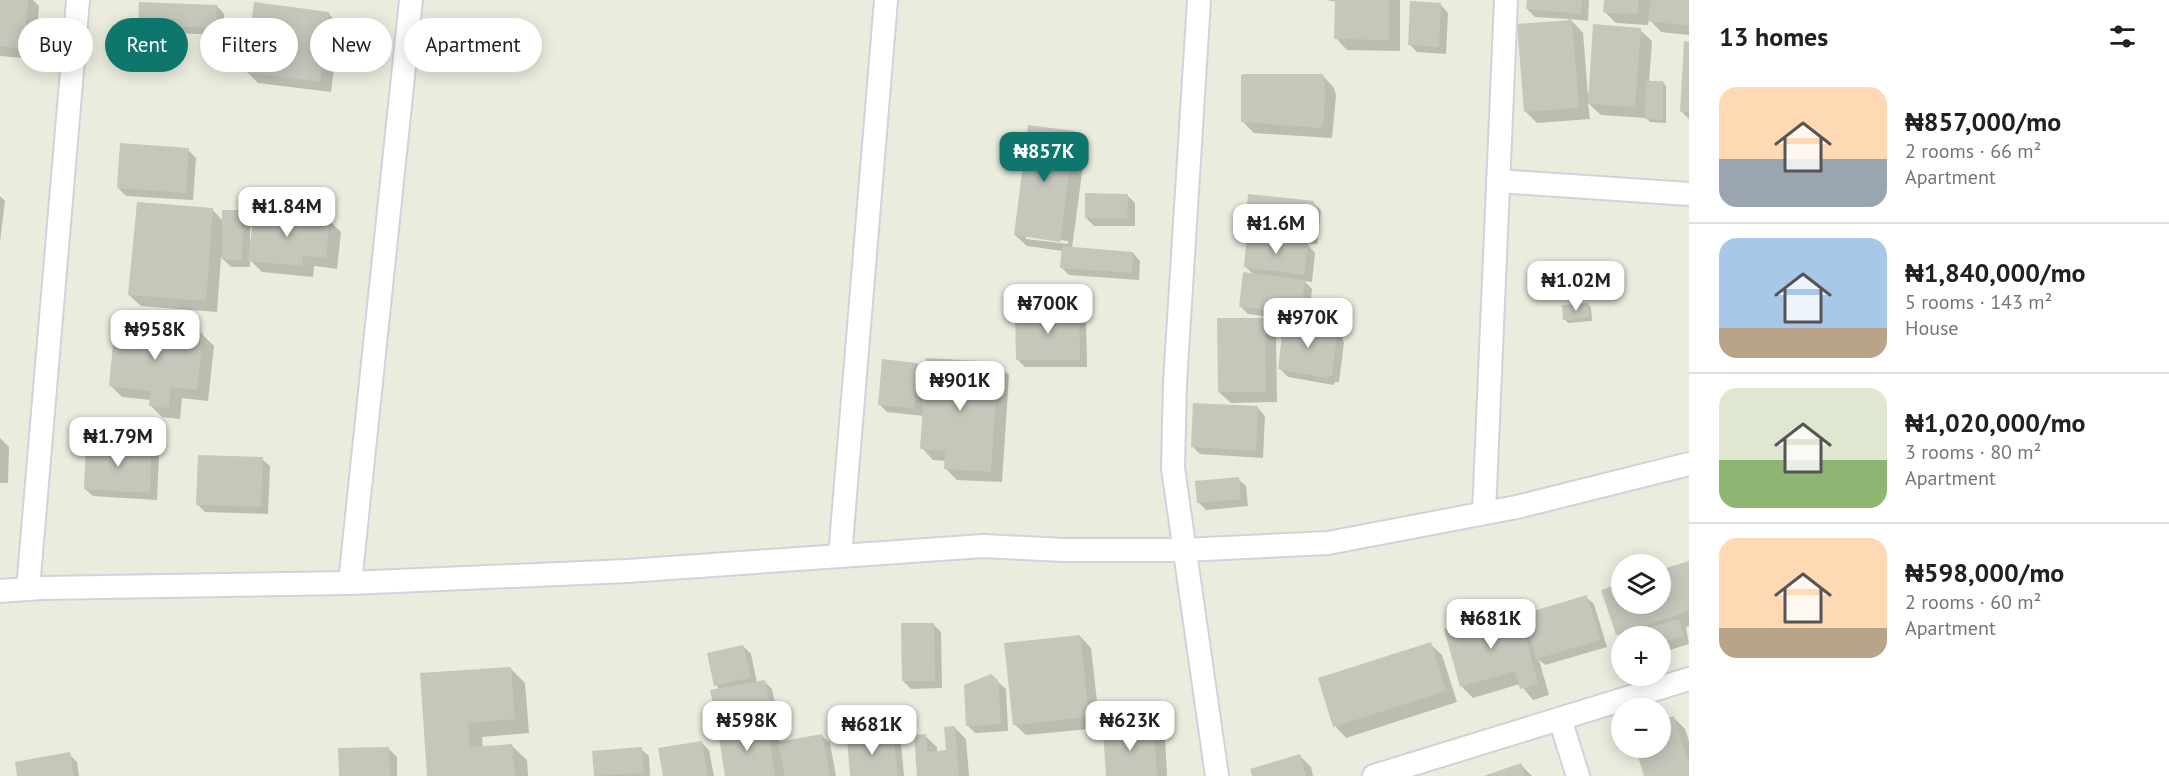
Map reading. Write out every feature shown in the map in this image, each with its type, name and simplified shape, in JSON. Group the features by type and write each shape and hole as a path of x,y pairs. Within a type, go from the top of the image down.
{"street":[{"path":"28,589 78,0"},
{"path":"350,583 411,0"},
{"path":"840,556 886,0"},
{"path":"1199,0 1175,383 1173,468 1217,776"},
{"path":"1484,513 1506,0"},
{"path":"1498,181 1689,194"},
{"path":"0,591 350,583 627,571 983,546 1064,550 1184,550 1328,543 1484,513 1689,464"},
{"path":"1374,776 1689,679"},
{"path":"1560,719 1578,776"}],"building":[{"path":"0,0 28,0 27,18 18,18 18,48 0,46"},
{"path":"1335,0 1389,0 1389,40 1334,39"},
{"path":"1527,0 1582,0 1581,14 1526,9"},
{"path":"1604,0 1638,0 1638,14 1603,12"},
{"path":"1651,0 1689,0 1689,26 1648,21"},
{"path":"1410,1 1441,3 1439,47 1408,45"},
{"path":"139,2 217,5 216,18 200,18 200,27 188,27 188,18 138,18"},
{"path":"254,2 329,12 328,18 310,18 310,72 321,72 320,82 245,72 298,72 298,18 252,18"},
{"path":"1572,20 1579,108 1524,112 1517,24"},
{"path":"1593,24 1641,28 1635,107 1588,104"},
{"path":"1684,41 1689,42 1689,112 1680,112"},
{"path":"1323,74 1325,83 1324,121 1321,128 1241,122 1241,75"},
{"path":"1646,81 1663,81 1663,120 1645,119"},
{"path":"1028,125 1075,131 1060,242 1014,235"},
{"path":"120,143 189,148 186,193 117,188"},
{"path":"1085,193 1128,194 1127,219 1085,218"},
{"path":"1248,194 1314,201 1310,237 1245,230"},
{"path":"137,202 213,208 206,301 128,295"},
{"path":"222,210 243,210 242,260 222,260"},
{"path":"254,211 330,219 326,258 303,256 302,266 248,261"},
{"path":"1247,236 1308,243 1304,275 1244,267"},
{"path":"1062,246 1133,252 1132,273 1060,268"},
{"path":"1243,272 1305,280 1301,314 1239,307"},
{"path":"1588,303 1589,318 1563,320 1562,305"},
{"path":"1079,310 1080,360 1016,360 1015,311"},
{"path":"1217,318 1265,318 1266,392 1218,392"},
{"path":"1287,319 1334,327 1333,334 1337,334 1332,376 1327,375 1327,378 1278,369 1283,328 1286,328"},
{"path":"115,323 203,333 197,390 171,387 169,408 149,406 150,391 109,386"},
{"path":"926,358 998,362 991,472 944,469 945,451 920,449"},
{"path":"882,359 917,363 914,408 878,405"},
{"path":"1193,403 1258,406 1256,451 1191,447"},
{"path":"86,443 151,447 150,493 84,489"},
{"path":"198,455 263,457 261,507 196,505"},
{"path":"1239,477 1241,499 1197,503 1195,481"},
{"path":"1689,561 1689,611 1643,626 1613,626 1601,590 1611,587 1611,614 1671,614 1671,567"},
{"path":"1587,595 1600,640 1536,659 1523,614"},
{"path":"1518,608 1538,684 1520,689 1515,671 1460,687 1444,629"},
{"path":"1679,619 1684,636 1671,640 1671,626 1655,626"},
{"path":"901,623 934,623 935,681 902,681"},
{"path":"1080,635 1089,717 1013,725 1004,643"},
{"path":"1431,642 1446,691 1333,727 1318,678"},
{"path":"743,645 751,677 714,686 707,653"},
{"path":"511,667 515,719 468,723 470,747 512,744 515,776 427,776 420,673"},
{"path":"991,674 998,680 1001,724 966,726 964,685"},
{"path":"765,680 772,715 717,726 710,690"},
{"path":"1674,716 1689,765 1689,776 1644,776 1638,758 1671,758 1671,717"},
{"path":"768,724 775,776 725,776 718,731"},
{"path":"955,726 959,776 917,776 914,735 926,734 927,752 946,750 944,727"},
{"path":"1154,726 1157,776 1106,776 1103,729"},
{"path":"822,734 830,776 785,776 778,742"},
{"path":"893,734 898,776 850,776 847,738"},
{"path":"702,741 708,776 663,776 658,748"},
{"path":"389,747 390,776 339,776 338,748"},
{"path":"642,747 644,773 594,776 592,751"},
{"path":"70,752 74,776 17,776 15,762"},
{"path":"1300,754 1306,776 1252,776 1250,769"},
{"path":"1521,763 1525,776 1484,776"}]}
